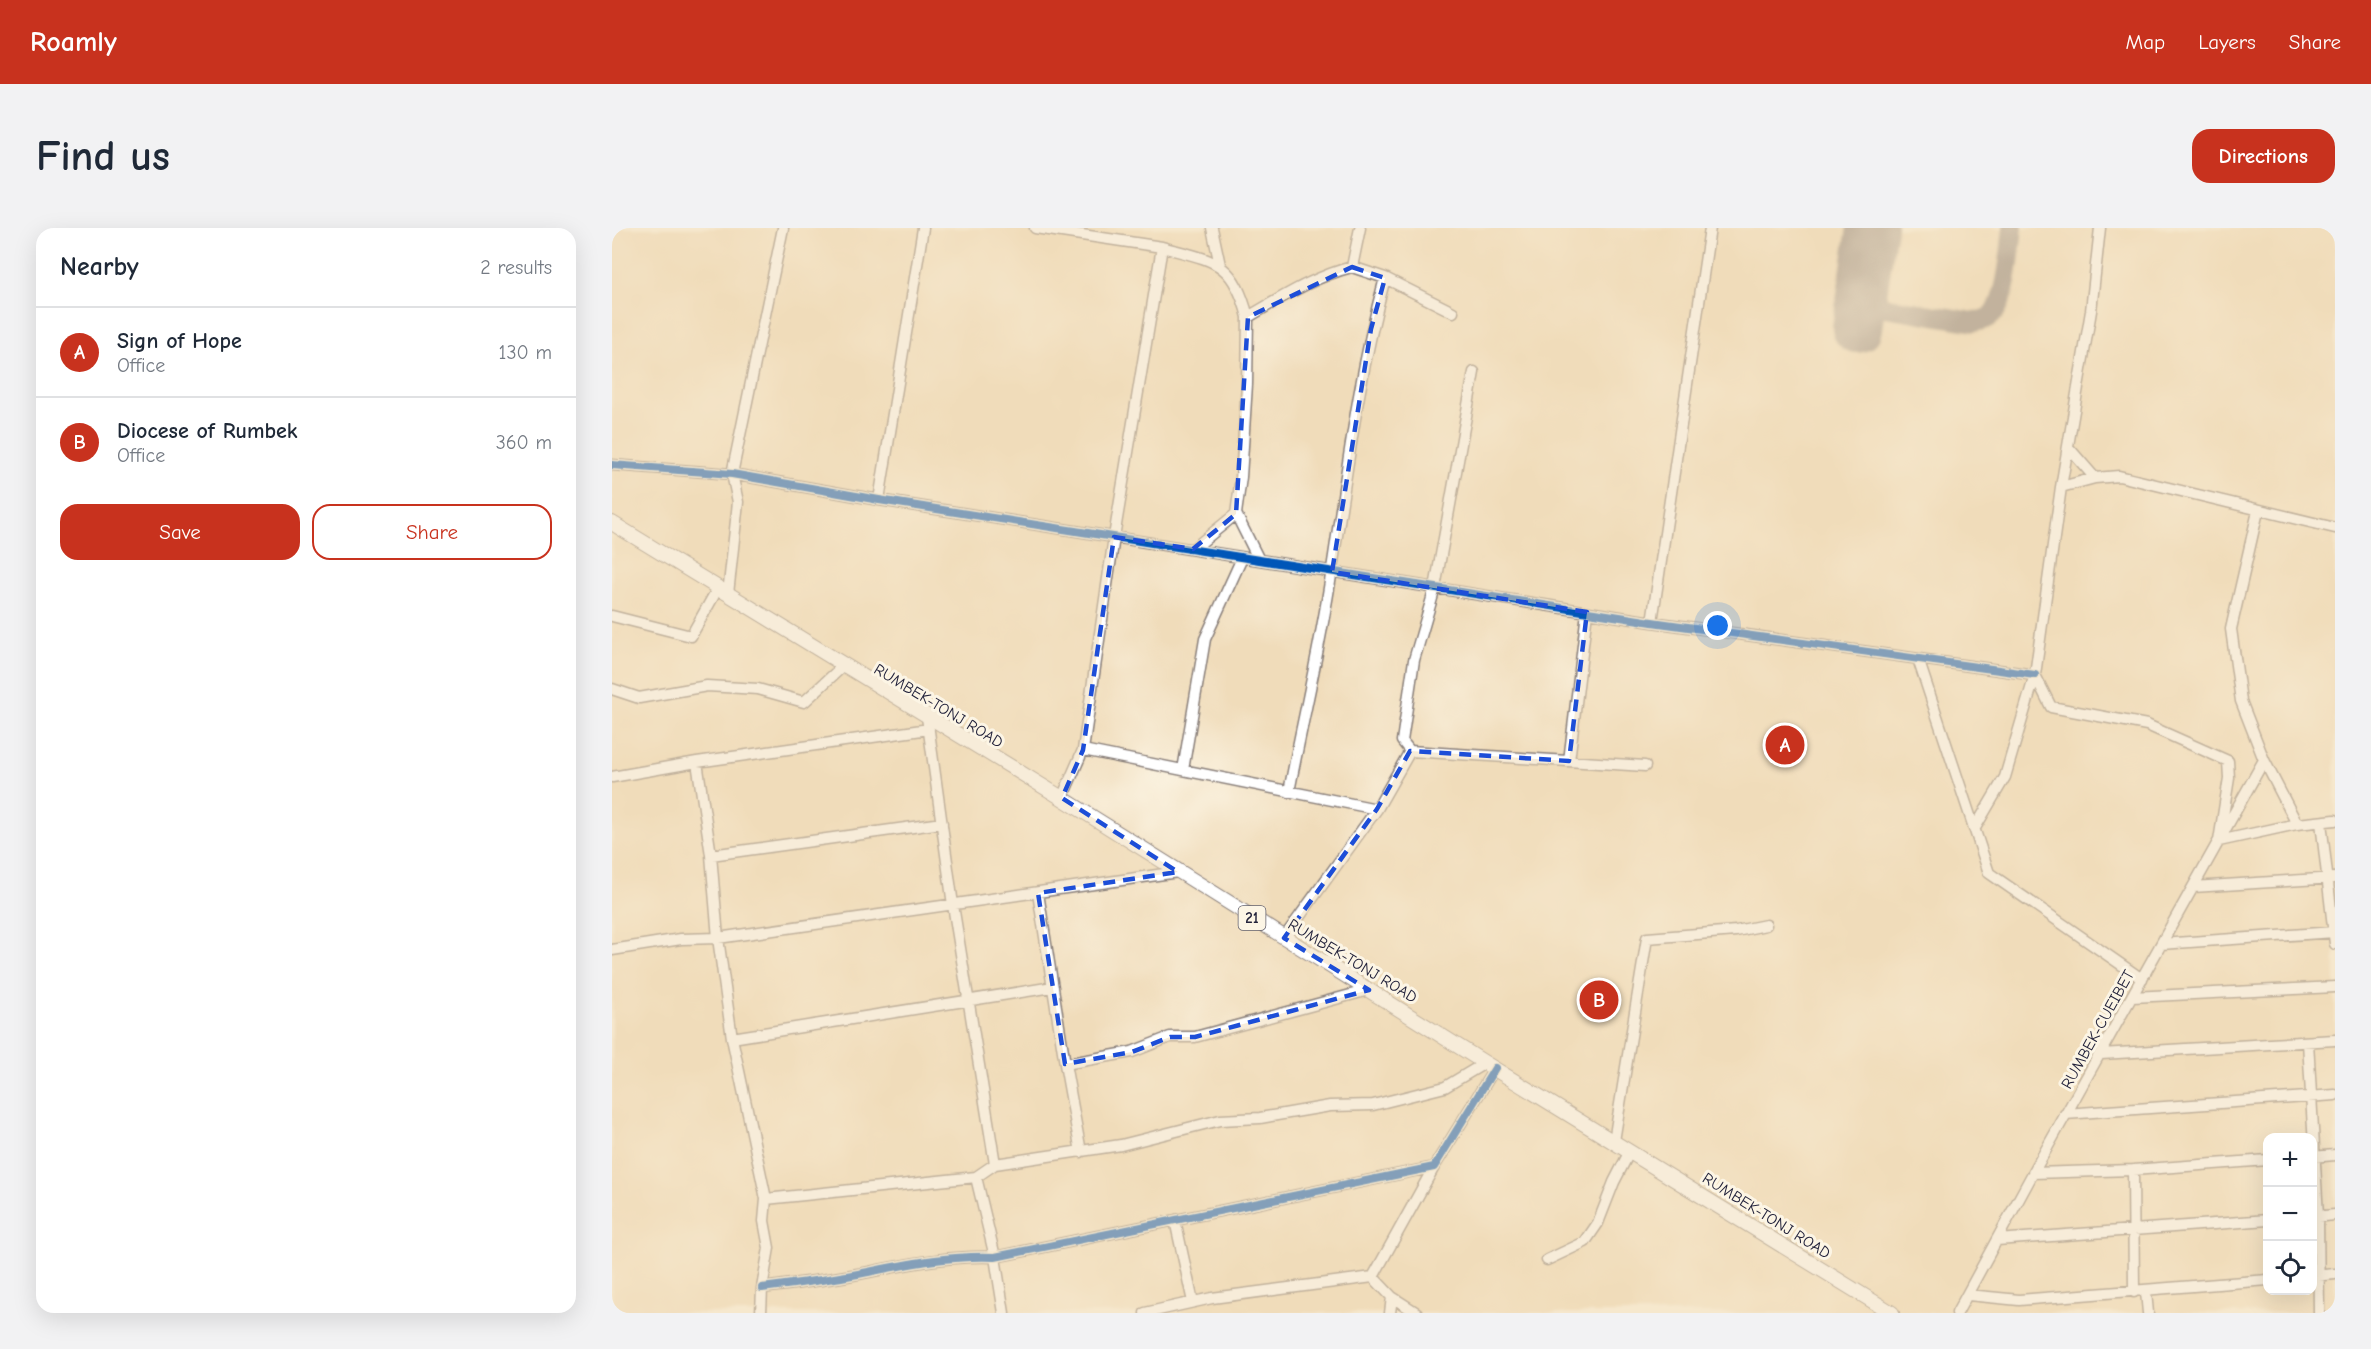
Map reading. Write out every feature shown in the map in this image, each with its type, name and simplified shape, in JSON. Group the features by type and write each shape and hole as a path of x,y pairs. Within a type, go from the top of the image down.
{"main road":[{"name":"RUMBEK-TONJ ROAD","path":"612,523 843,666 928,723 1062,798 1284,938 1892,1313"}],"street":[{"path":"612,616 691,636 723,591 738,502 732,474 783,228"},
{"path":"879,500 923,228"},
{"path":"1035,228 1162,247 1207,259 1220,266 1241,291 1248,317 1247,384 1241,477 1236,514 1259,560"},
{"path":"1212,228 1220,266"},
{"path":"1352,267 1360,228"},
{"path":"1652,622 1710,228"},
{"path":"1975,828 2005,777 2035,675 2061,487 2091,311 2100,228"},
{"path":"1062,798 1083,750 1114,537 1162,247"},
{"path":"1248,317 1286,295 1338,270 1352,267 1386,278 1453,312"},
{"path":"1289,792 1332,572 1348,458 1367,352 1386,278"},
{"path":"1474,372 1435,588 1414,660 1402,741 1410,751 1645,766"},
{"path":"2068,447 2095,478"},
{"path":"612,465 732,474 879,500 1587,612 2035,675"},
{"path":"2061,487 2095,478 2119,476 2335,528"},
{"path":"2259,511 2231,629 2241,701 2264,760 2296,824"},
{"path":"1193,549 1236,514"},
{"path":"1183,770 1205,639 1242,558"},
{"path":"1569,761 1587,612"},
{"path":"1918,659 1989,873 2142,979"},
{"path":"612,689 639,698 707,686 758,689 804,702 843,666"},
{"path":"2035,675 2050,707 2147,725 2228,761 2229,778 2219,841 2296,824 2335,820"},
{"path":"612,777 928,723 953,905 995,1164"},
{"path":"1083,750 1377,809"},
{"path":"1284,938 1377,809 1410,751"},
{"name":"RUMBEK-CUEIBET","path":"1957,1313 2065,1114 2101,1054 2264,760"},
{"path":"697,762 711,855 718,938 732,1038 766,1199 764,1221 769,1248 762,1288 761,1313"},
{"path":"2161,944 2334,936 2331,879 2321,822"},
{"path":"711,855 942,823"},
{"path":"612,950 681,939 718,938 1178,872"},
{"path":"2193,887 2331,879"},
{"path":"1038,893 1081,1152"},
{"path":"1614,1141 1647,938 1736,931 1766,925"},
{"path":"732,1038 1053,987"},
{"path":"2132,997 2335,987"},
{"path":"1065,1064 1132,1052 1170,1037 1195,1037 1369,990"},
{"path":"2101,1054 2335,1040"},
{"path":"2308,1042 2312,1133"},
{"path":"766,1199 975,1177 995,1164 1121,1145 1220,1120 1260,1118 1330,1106 1373,1105 1444,1087 1490,1065"},
{"path":"1373,1277 1490,1065"},
{"path":"2065,1114 2335,1095"},
{"path":"1547,1260 1585,1242 1598,1223 1614,1182 1630,1151"},
{"path":"2317,1157 2335,1155"},
{"path":"2033,1173 2133,1170 2263,1160"},
{"path":"762,1288 822,1281 920,1261 965,1256 995,1257 1434,1167"},
{"path":"2133,1170 2134,1292"},
{"path":"975,1177 995,1257 1004,1313"},
{"path":"2317,1216 2335,1215"},
{"path":"1174,1220 1193,1302"},
{"path":"1997,1240 2263,1220"},
{"path":"2317,1276 2335,1274"},
{"path":"1373,1277 1392,1298 1417,1313"},
{"path":"1145,1313 1193,1302 1373,1277"},
{"path":"1968,1294 2019,1300 2146,1292 2263,1280"},
{"path":"2317,1288 2319,1313"},
{"path":"2146,1292 2148,1313"},
{"path":"1390,1313 1392,1298"}],"highlighted area":[{"path":"1352,267 1385,278 1371,329 1332,572 1587,612 1569,761 1410,751 1377,809 1284,938 1369,990 1195,1037 1170,1037 1132,1052 1065,1064 1038,893 1178,872 1062,798 1083,750 1114,537 1193,549 1236,514 1248,317"}],"taxiway":[{"path":"1861,303 1974,322 1988,318 1995,312 2004,291 2013,228"}],"runway":[{"path":"1857,328 1872,228"}],"cycle path":[{"path":"612,465 732,474 879,500 1652,622 2035,675"},
{"path":"762,1288 834,1278 926,1261 995,1257 1434,1167 1495,1068"}],"place":[{"name":"Sign of Hope","path":"1785,745"},
{"name":"Diocese of Rumbek","path":"1599,1000"}]}
